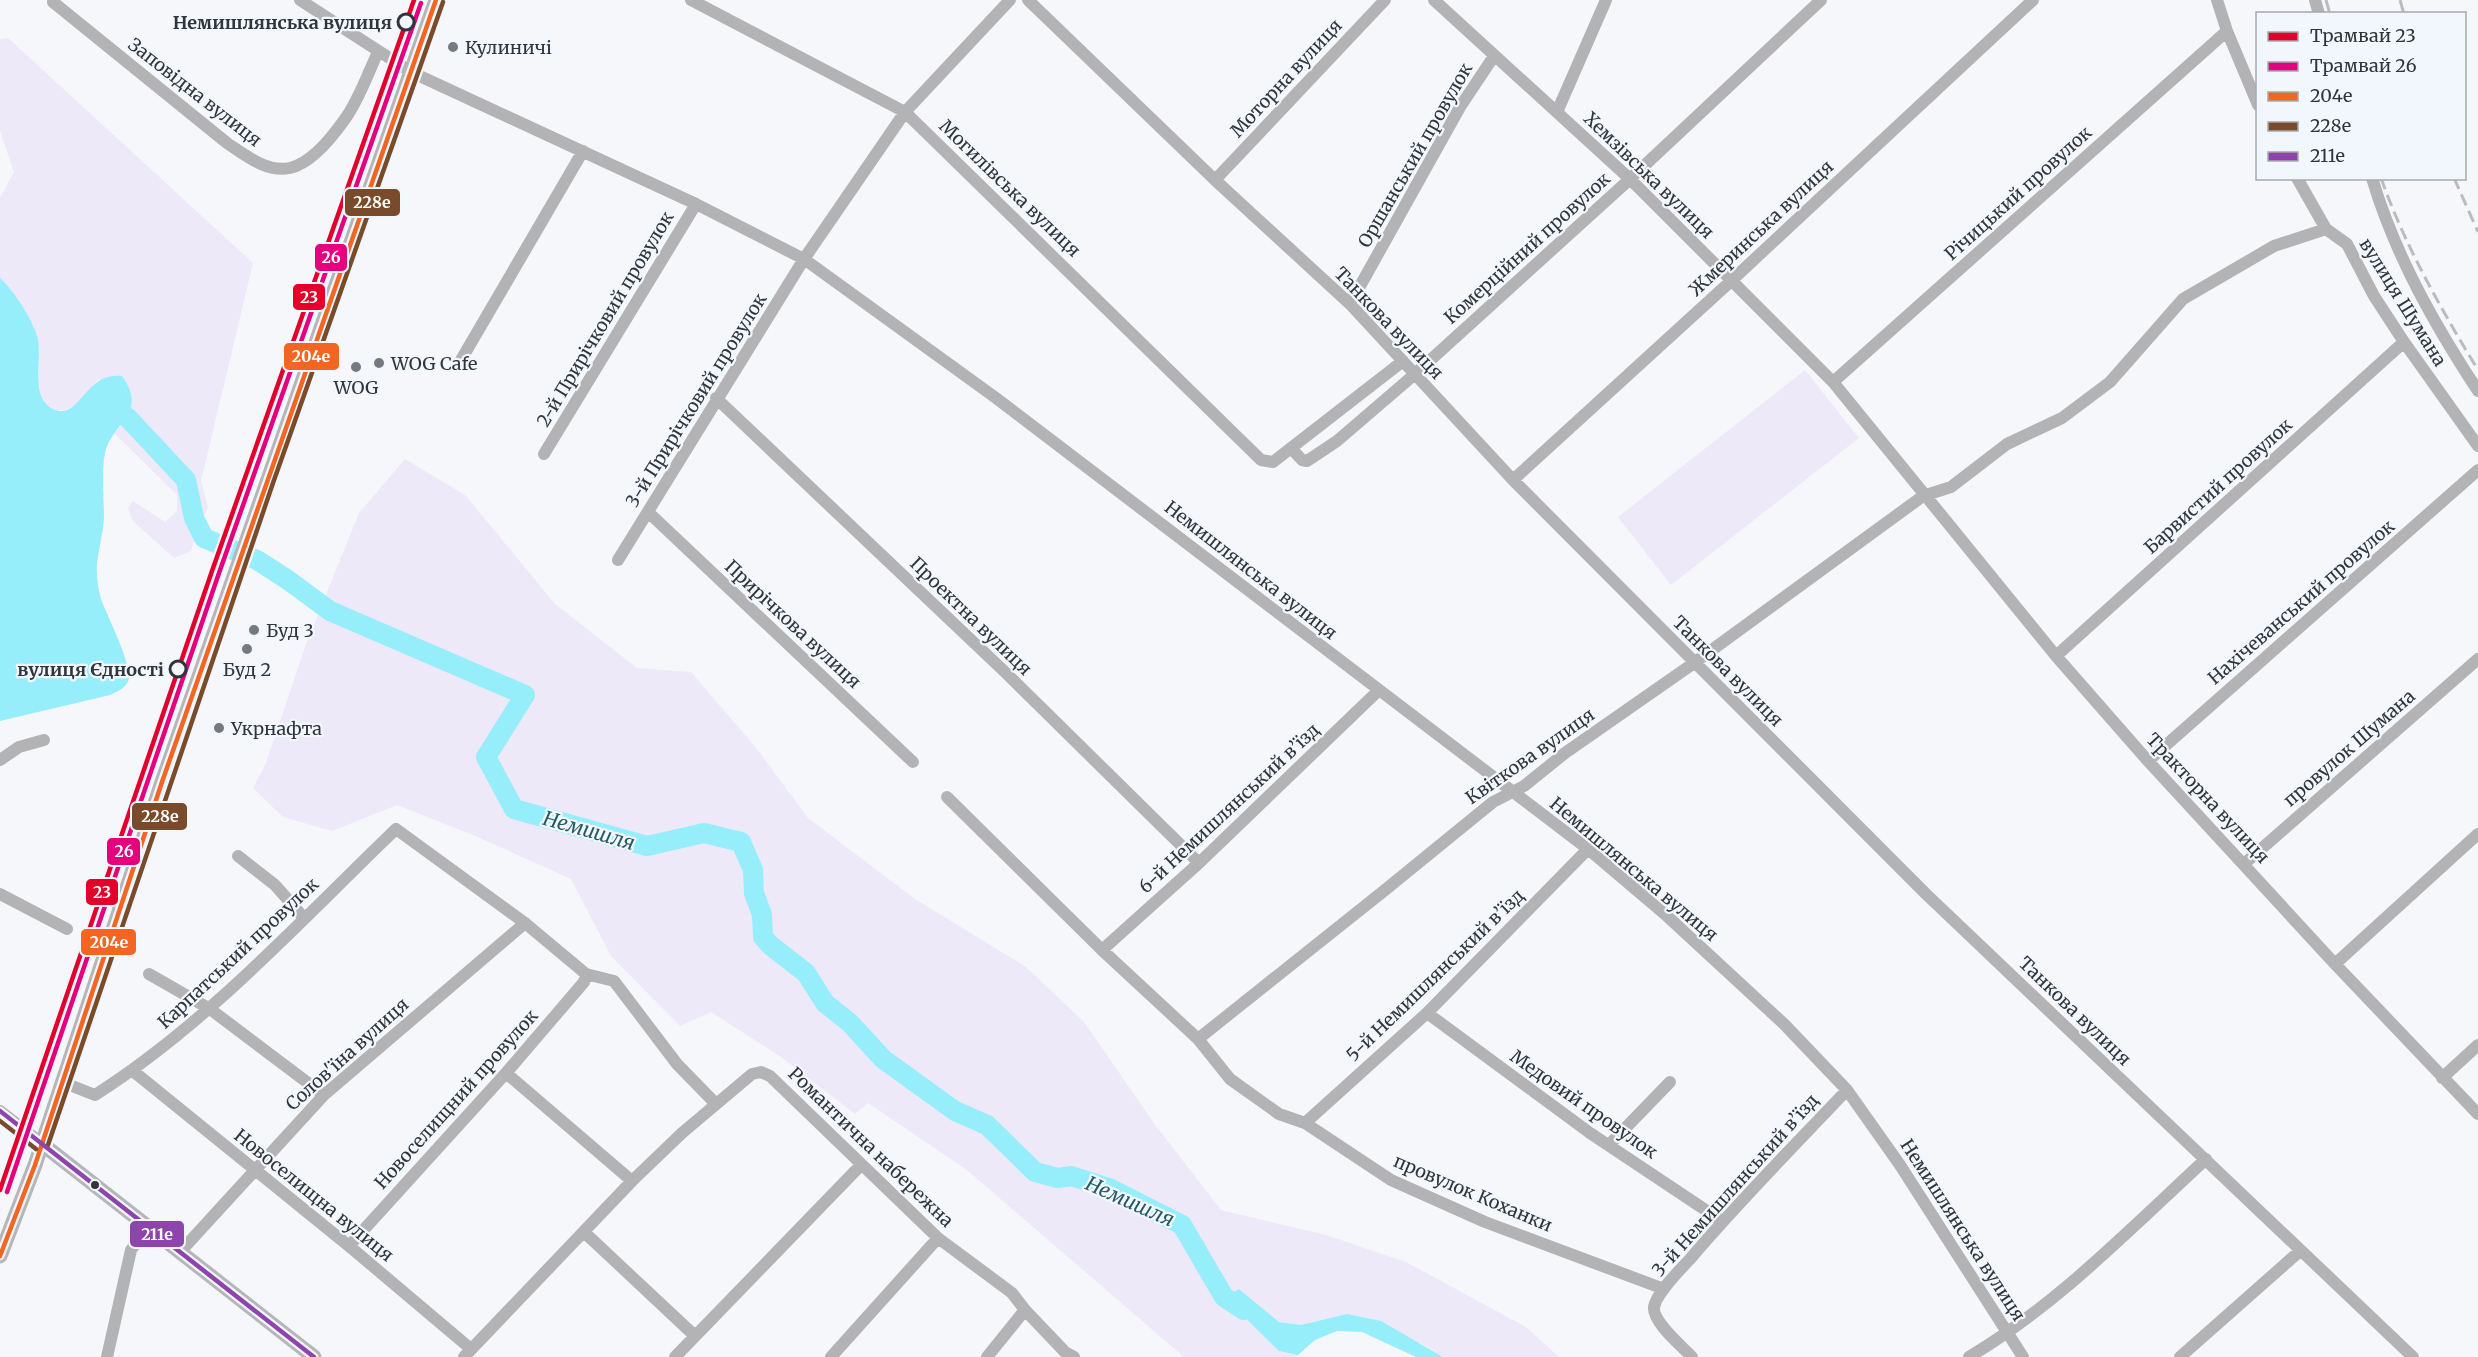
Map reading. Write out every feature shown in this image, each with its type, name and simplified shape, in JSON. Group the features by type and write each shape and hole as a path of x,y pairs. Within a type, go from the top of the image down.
{"main road":[{"path":"0,1256 35,1165 255,512 436,0"},
{"path":"41,1143 314,1357"}],"street":[{"name":"Немишлянська вулиця","path":"300,0 411,72 696,204 804,260 996,398 1588,849 1667,916 1776,1017 1847,1090 1900,1165 2023,1357"},
{"name":"3-й Прирічковий провулок","path":"618,560 804,260 905,112 1010,0"},
{"name":"Танкова вулиця","path":"1028,0 1215,180 1350,304 1513,480 1926,894 2413,1357"},
{"name":"Моторна вулиця","path":"1215,180 1385,0"},
{"name":"Хемзівська вулиця","path":"1434,0 1630,179 1833,382 1923,496"},
{"path":"1557,112 1606,0"},
{"name":"Комерційний провулок","path":"1291,448 1302,460 1307,461 1366,417 1630,179 1821,0"},
{"path":"2217,0 2227,31 2256,100"},
{"name":"Могилівська вулиця","path":"694,1 905,112 1261,460 1273,462 1291,448"},
{"name":"Жмеринська вулиця","path":"1513,480 1731,281 2030,1"},
{"name":"Заповідна вулиця","path":"53,2 227,144 256,162 273,167 289,168 312,156 346,118 378,52"},
{"name":"Річицький провулок","path":"1833,382 2227,31"},
{"name":"Оршанський провулок","path":"1350,304 1460,106 1494,57"},
{"path":"461,360 584,151"},
{"name":"вулиця Шумана","path":"2298,180 2326,229 2347,244 2374,296 2478,446"},
{"path":"2373,180 2390,232 2421,298 2478,391"},
{"name":"2-й Прирічковий провулок","path":"544,454 696,204"},
{"name":"Квіткова вулиця","path":"1198,1039 1493,801 1524,786 1565,753 1694,663 1923,496 1951,487 2007,444 2062,418 2110,382 2183,299 2274,246 2326,229"},
{"name":"Барвистий провулок","path":"2056,656 2404,342"},
{"path":"1291,448 1403,361"},
{"name":"Проектна вулиця","path":"716,399 1006,673 1199,863"},
{"name":"Нахічеванський провулок","path":"2148,761 2478,470"},
{"name":"Тракторна вулиця","path":"1923,496 2056,656 2148,761 2335,964 2478,1114"},
{"name":"Прирічкова вулиця","path":"648,512 913,762"},
{"name":"провулок Шумана","path":"2244,864 2478,659"},
{"name":"6-й Немишлянський в’їзд","path":"1102,950 1199,863 1378,691"},
{"path":"0,760 19,747 44,740"},
{"path":"947,798 1102,950 1198,1039"},
{"name":"Карпатський провулок","path":"62,1082 95,1095 133,1071 210,1009 396,829 525,923"},
{"path":"2335,964 2478,834"},
{"name":"5-й Немишлянський в’їзд","path":"1305,1123 1427,1013 1588,849"},
{"path":"238,856 275,885 304,918"},
{"path":"0,894 67,929"},
{"path":"467,1353 633,1181 682,1133 716,1104 677,1064 614,981 586,974 525,923"},
{"name":"Солов'їна вулиця","path":"181,1251 324,1095 525,923"},
{"path":"149,974 210,1009 324,1095"},
{"name":"Новоселищний провулок","path":"349,1246 506,1073 584,982 586,974"},
{"name":"Медовий провулок","path":"1427,1013 1609,1145 1722,1221"},
{"name":"провулок Коханки","path":"1198,1039 1230,1080 1279,1114 1305,1123 1391,1180 1485,1222 1665,1289"},
{"path":"2442,1078 2478,1044"},
{"name":"Новоселищна вулиця","path":"133,1071 349,1246 467,1353"},
{"name":"Романтична набережна","path":"716,1104 752,1074 760,1072 770,1076 938,1238 1012,1293 1065,1352 1074,1357"},
{"path":"506,1073 633,1181"},
{"path":"1609,1145 1670,1082"},
{"name":"3-й Немишлянський в’їзд","path":"1692,1357 1660,1325 1654,1307 1665,1289 1722,1221 1847,1090"},
{"path":"0,1111 41,1143"},
{"path":"1970,1357 2009,1333 2107,1250 2206,1159"},
{"path":"678,1356 861,1165"},
{"path":"106,1357 130,1250 149,1226"},
{"path":"585,1232 695,1336"},
{"path":"831,1357 938,1238"},
{"path":"2180,1357 2300,1251"},
{"path":"987,1357 1025,1310"}],"shaded area":[{"path":"8,38 253,263 201,481 208,508 198,527 191,551 174,558 133,521 128,508 133,501 165,522 177,511 177,495 114,433 128,418 99,379 72,407 57,410 48,406 40,390 39,349 36,333 17,298 0,278 0,198 14,172 0,131 0,39"},
{"path":"1805,370 1859,438 1671,585 1618,517"},
{"path":"405,459 465,495 555,604 637,668 691,672 757,749 808,818 915,899 1026,967 1084,1022 1156,1126 1221,1210 1326,1235 1406,1262 1526,1327 1559,1357 1443,1357 1426,1346 1347,1314 1301,1325 1279,1322 1239,1289 1224,1297 1279,1351 1298,1355 1298,1357 1184,1357 967,1170 868,1103 855,1114 781,1057 711,1012 680,1026 611,956 571,879 473,835 397,805 332,831 283,817 253,788 266,763 305,647 359,513"}],"water":[{"path":"0,278 23,307 36,333 39,348 39,388 46,404 62,411 70,409 99,381 122,376 132,400 126,417 114,433 105,453 104,518 97,563 101,599 124,654 129,675 128,682 110,695 0,721"},
{"path":"1239,1289 1279,1322 1301,1325 1347,1314 1381,1321 1443,1357 1416,1357 1362,1332 1337,1331 1315,1340 1298,1355 1279,1351 1224,1297"}],"waterway":[{"name":"Немишля","path":"104,411 117,411 128,418 186,480 194,518 204,538 257,560 330,611 525,695 486,757 514,809 647,846 704,833 741,842 753,870 754,893 762,915 763,937 806,973 825,1003 850,1023 883,1059 955,1111 987,1125 1035,1172 1058,1178 1071,1176 1109,1188 1182,1225 1224,1297 1244,1310"}],"railway":[{"path":"2326,0 2329,12"},
{"path":"2400,0 2403,12"},
{"path":"2382,180 2401,228 2425,277 2478,370"},
{"path":"2455,180 2478,232"}],"tram line":[{"name":"23","path":"0,1190 212,571 414,0"},
{"name":"26","path":"7,1192 219,573 421,3"}],"transit line":[{"name":"204е","path":"0,1256 35,1165 162,782 436,0"},
{"name":"228е","path":"48,1145 273,483 443,2"},
{"name":"211е","path":"0,1111 314,1357"},
{"name":"228е","path":"0,1121 36,1149"}],"place":[{"name":"Немишлянська вулиця","path":"406,22"},
{"name":"Кулиничі","path":"453,47"},
{"name":"WOG Cafe","path":"379,363"},
{"name":"WOG","path":"356,367"},
{"name":"Буд 3","path":"254,630"},
{"name":"Буд 2","path":"247,649"},
{"name":"вулиця Єдності","path":"178,669"},
{"name":"Укрнафта","path":"219,728"}]}
